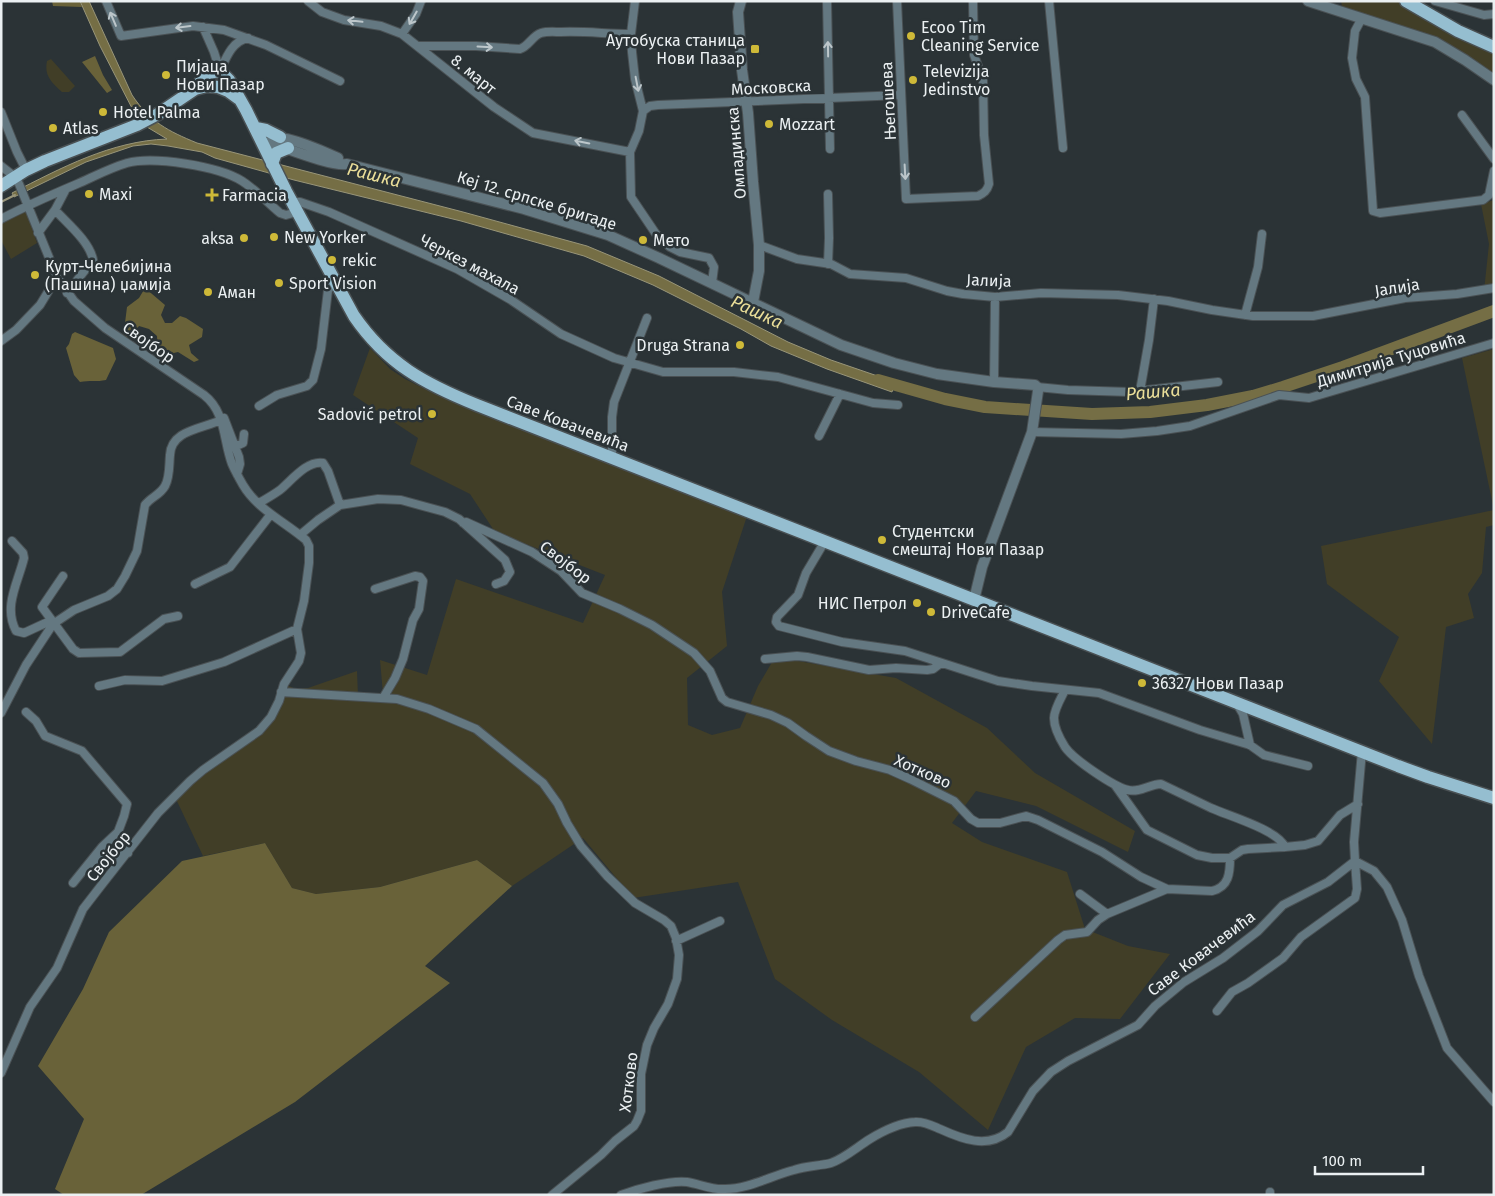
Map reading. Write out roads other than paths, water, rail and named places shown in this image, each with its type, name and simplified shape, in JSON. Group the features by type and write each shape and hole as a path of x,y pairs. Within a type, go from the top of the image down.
{"main road":[{"path":"1413,3 1458,31 1494,47"},
{"path":"1,186 17,181 26,170 71,150 137,125 158,114 195,89 209,74 220,71"},
{"name":"Саве Ковачевића","path":"220,71 229,80 262,142 277,154 292,202 354,316 374,342 402,367 422,380 447,393 974,600 1428,777 1494,798"},
{"path":"195,89 207,86 218,87 239,99"},
{"path":"256,128 266,130 280,137"}],"street":[{"path":"106,1 121,36 188,26 229,32 266,45 340,81"},
{"name":"8. март","path":"308,1 322,12 344,20 381,26 402,34 494,107 533,133 630,152"},
{"path":"402,34 416,14 421,1"},
{"path":"630,152 639,131 643,111 633,62 631,34 635,1"},
{"name":"Омладинска","path":"741,1 738,12 742,70 747,102 759,245 759,271 753,302"},
{"path":"827,1 830,148"},
{"name":"Његошева","path":"897,1 906,199 978,196 988,189 984,135 983,80 974,55 973,1"},
{"path":"1048,1 1063,148"},
{"path":"1308,1 1436,42 1494,80"},
{"path":"1434,1 1484,15 1494,14"},
{"path":"1362,18 1355,30 1352,58 1356,79 1365,97 1373,211 1380,213 1483,200 1488,195 1494,171"},
{"path":"203,27 220,71"},
{"path":"419,46 476,46 520,49 538,35 549,32 587,31 606,34 631,34"},
{"path":"220,71 231,49 241,39 248,38"},
{"name":"Московска","path":"643,111 654,106 902,95"},
{"path":"1,112 26,170"},
{"path":"1462,115 1494,159"},
{"path":"262,142 280,137"},
{"name":"Кеј 12. српске бригаде","path":"280,137 334,156 347,164 492,200 579,225 622,241 841,345 894,363 937,374 994,382 1030,384 1037,391 1140,391"},
{"name":"Кеј 12. српске бригаде","path":"262,142 277,154 342,165 347,164"},
{"name":"Кеј 12. српске бригаде","path":"630,152 631,198 660,239 675,250 709,258 714,267 712,283"},
{"name":"Черкез махала","path":"1,219 29,204 127,163 147,160 208,168 242,181 280,213 286,215 292,202 300,202 328,212 458,269 511,300 561,334 614,358 663,372 734,372 778,377 874,403 898,405"},
{"path":"1,166 17,181"},
{"name":"Својбор","path":"17,181 29,204 38,233 57,277 67,293 105,328 204,395 213,404 225,420 236,446 240,461 237,474"},
{"path":"38,233 55,210 66,189"},
{"path":"828,194 828,264"},
{"path":"55,210 92,252 93,260 67,293"},
{"path":"1245,315 1258,267 1262,234"},
{"name":"Јалија","path":"759,245 797,259 828,264 850,274 906,278 952,292 995,297 1041,293 1118,295 1154,299 1245,315 1272,317 1313,316 1405,298 1458,294 1494,288"},
{"path":"1,341 16,330 40,305 57,277"},
{"path":"259,406 277,395 307,386 312,380 316,373 321,349 328,290 335,283"},
{"path":"994,382 995,297"},
{"path":"1154,299 1140,391 1218,382"},
{"path":"612,457 614,402 647,318"},
{"name":"Димитрија Туцовића","path":"1033,427 1121,434 1190,426 1279,395 1309,398 1494,343"},
{"path":"974,600 982,568 1033,427 1037,391"},
{"path":"819,436 840,394"},
{"name":"Својбор","path":"1,1073 30,1007 57,968 83,909 158,814 203,770 265,726 276,709 281,692 299,661 301,653 297,629 304,602 309,553 308,543 271,514 243,485 232,464 218,411"},
{"path":"12,541 23,553 24,558 12,596 10,611 16,631 24,633 108,596 117,588 125,576 137,551 145,505 161,492 167,482 170,450 173,442 181,434 221,420"},
{"path":"236,446 243,443 244,434"},
{"path":"259,503 280,490 309,466 319,462 323,463 328,471 340,505"},
{"name":"Својбор","path":"300,535 340,505 378,499 393,499 446,512 463,523 505,560 510,572 504,581 496,584"},
{"path":"196,584 230,567 271,514"},
{"name":"Својбор","path":"463,523 466,522 532,552 561,571 582,593 620,608 652,625 678,642"},
{"path":"825,541 806,573 798,595 777,617 776,622 779,626 842,642 905,651 998,681 1099,693 1200,730 1250,745 1264,755 1308,766"},
{"path":"63,576 42,607 73,649 79,653 120,652 164,619 178,616"},
{"path":"281,692 383,698 395,678 402,659 412,620 419,609 423,581 420,577 415,576 375,589"},
{"path":"1,713 26,665 52,622"},
{"path":"99,686 124,680 162,681 224,662 297,629"},
{"name":"Хотково","path":"678,642 694,653 710,671 722,698 727,702 772,715 788,723 829,751 856,761 890,770 954,801 971,819 978,823 1000,823 1026,816 1032,818 1102,852 1141,877 1168,889"},
{"path":"765,659 807,657 869,670 896,668 927,670 933,669 941,663"},
{"path":"1065,690 1054,717 1058,735 1066,749 1087,766 1115,785 1128,790 1138,791 1161,784 1212,808 1264,829 1283,842 1285,847"},
{"name":"Хотково","path":"383,698 397,699 429,709 476,729 543,783 558,804 581,846 607,876 636,903 671,926 679,955 677,979 668,1004 654,1028 647,1045 641,1074 641,1111 637,1121 634,1126 601,1155 552,1195"},
{"path":"1236,702 1243,714 1250,745"},
{"path":"26,712 36,721 45,736 82,751 127,804 118,832 102,847 73,882"},
{"path":"1216,1011 1232,992 1283,958 1301,937 1355,898 1357,889 1354,842 1362,751"},
{"path":"1115,785 1147,830 1197,855 1230,858 1242,850 1285,847 1318,841 1340,815 1358,804"},
{"path":"88,865 118,854 128,853"},
{"path":"975,1017 1065,935 1087,932 1098,920 1107,914 1168,889 1212,890 1224,886 1230,875 1230,858"},
{"path":"1355,861 1374,871 1387,888 1402,920 1419,976 1447,1048 1494,1102"},
{"name":"Саве Ковачевића","path":"621,1195 673,1183 686,1182 719,1189 741,1186 795,1169 830,1163 870,1139 897,1126 916,1122 929,1124 966,1140 977,1142 992,1140 1002,1136 1008,1132 1033,1091 1051,1072 1068,1061 1138,1025 1155,1006 1184,982 1222,958 1258,931 1284,905 1328,882 1355,861"},
{"path":"1080,894 1107,914"},
{"path":"676,941 720,921"}],"waterway":[{"path":"1,202 15,195"},
{"name":"Рашка","path":"878,380 945,399 985,407 1092,414 1150,412 1207,405 1253,396 1343,367 1494,311"}],"place":[{"name":"Ecoo Tim Cleaning Service","path":"911,36"},
{"name":"Аутобуска станица Нови Пазар","path":"755,49"},
{"name":"Пијаца Нови Пазар","path":"166,75"},
{"name":"Televizija Jedinstvo","path":"913,80"},
{"name":"Hotel Palma","path":"103,112"},
{"name":"Mozzart","path":"769,124"},
{"name":"Atlas","path":"53,128"},
{"name":"Maxi","path":"89,194"},
{"name":"Farmacia","path":"212,195"},
{"name":"New Yorker","path":"274,237"},
{"name":"aksa","path":"244,238"},
{"name":"Мето","path":"643,240"},
{"name":"rekic","path":"332,260"},
{"name":"Курт-Челебијина (Пашина) џамија","path":"35,275"},
{"name":"Sport Vision","path":"279,283"},
{"name":"Аман","path":"208,292"},
{"name":"Druga Strana","path":"740,345"},
{"name":"Sadović petrol","path":"432,414"},
{"name":"Студентски смештај Нови Пазар","path":"882,540"},
{"name":"НИС Петрол","path":"917,603"},
{"name":"DriveCafe","path":"931,612"},
{"name":"36327 Нови Пазар","path":"1142,683"}]}
